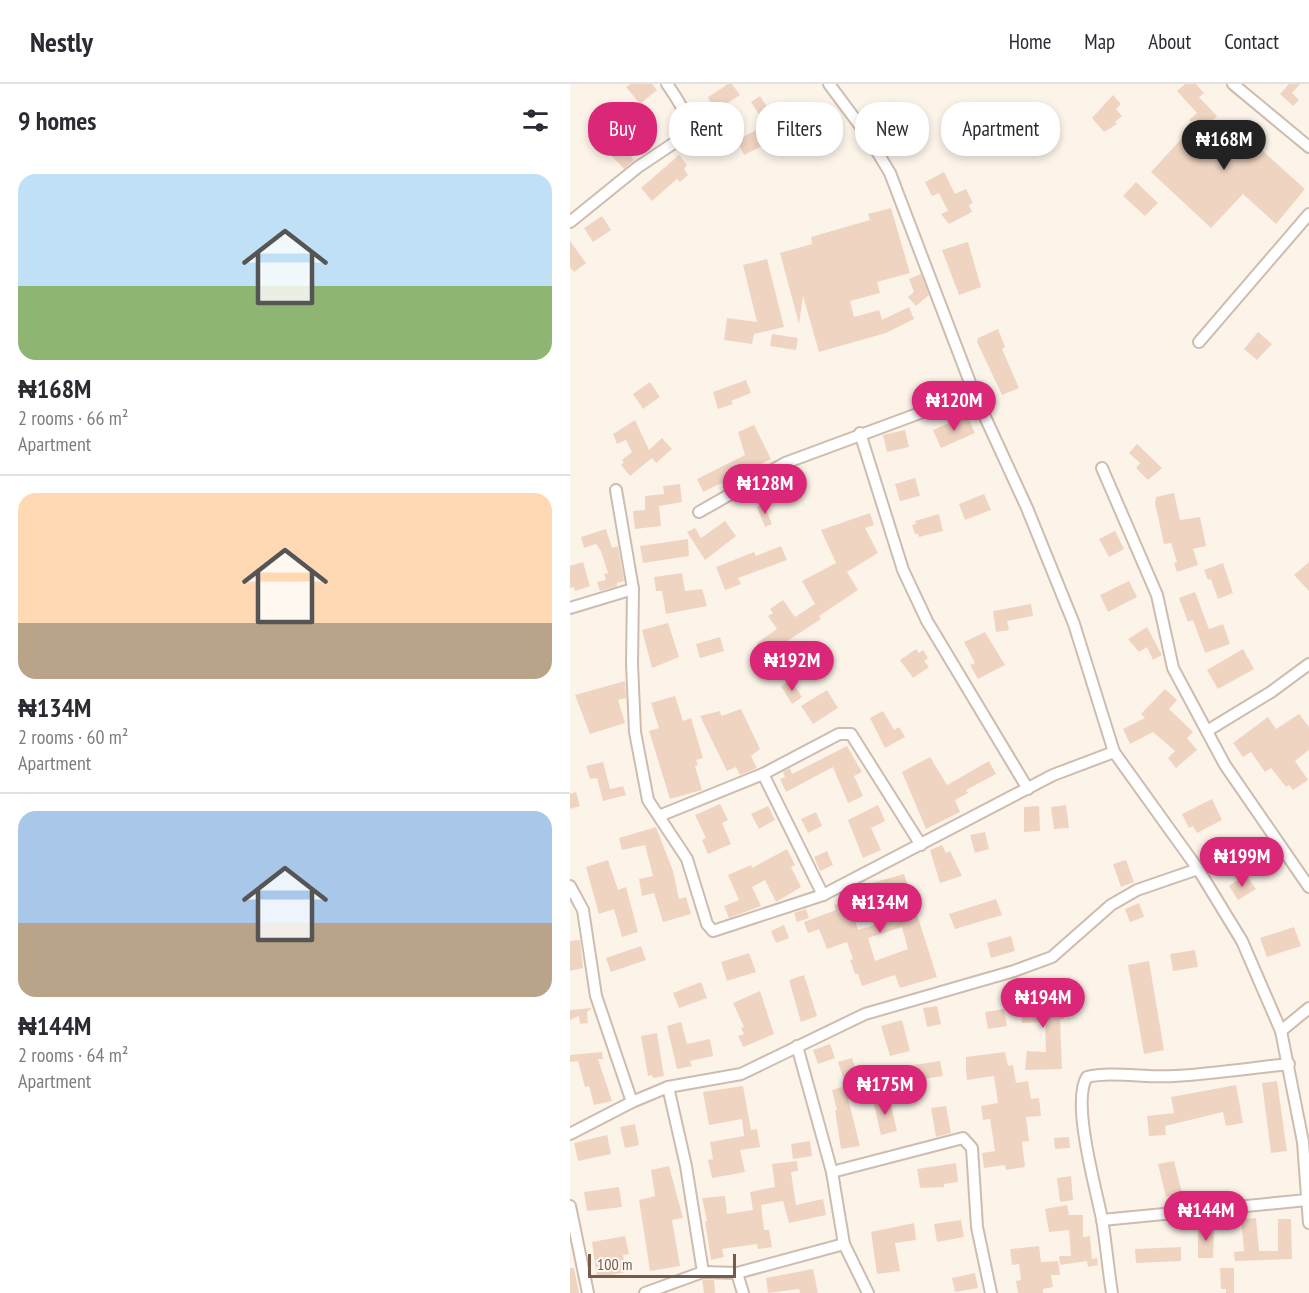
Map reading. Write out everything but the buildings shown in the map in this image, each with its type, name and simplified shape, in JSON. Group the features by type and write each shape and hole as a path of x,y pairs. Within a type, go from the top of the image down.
{"street":[{"path":"570,222 638,167 686,135 688,125 680,103 667,84"},
{"path":"829,84 867,135 890,173 974,393 1027,508 1074,624 1103,726 1114,752 1198,868 1242,941 1281,1031 1306,1141 1309,1223"},
{"path":"1233,84 1309,147"},
{"path":"1199,342 1309,214"},
{"path":"699,512 785,463 860,433 974,393"},
{"path":"860,433 903,570 922,611 1028,789"},
{"path":"1102,468 1157,595 1173,668 1225,765 1309,887"},
{"path":"616,490 633,589 632,664 635,732 648,800 687,859 707,924 713,931 823,895 1053,775 1114,752"},
{"path":"570,608 633,589"},
{"path":"1207,731 1271,692 1309,664"},
{"path":"659,816 763,774 839,735 851,734 921,845"},
{"path":"763,774 823,895"},
{"path":"570,1134 632,1102 668,1087 741,1074 865,1014 1014,971 1052,957 1111,905 1137,890 1198,868"},
{"path":"570,886 583,910 596,996 632,1102"},
{"path":"1281,1031 1309,1008"},
{"path":"797,1046 832,1172 844,1244 868,1293"},
{"path":"1112,1293 1102,1220 1085,1140 1081,1086 1087,1077 1100,1074 1127,1077 1174,1076 1289,1064"},
{"path":"668,1087 686,1166 703,1272"},
{"path":"832,1172 963,1138 969,1142 972,1148 978,1227 991,1293"},
{"path":"1102,1220 1307,1200"},
{"path":"570,1206 588,1293"},
{"path":"645,1293 703,1272 737,1274 844,1244"},
{"path":"737,1274 743,1293"}]}
